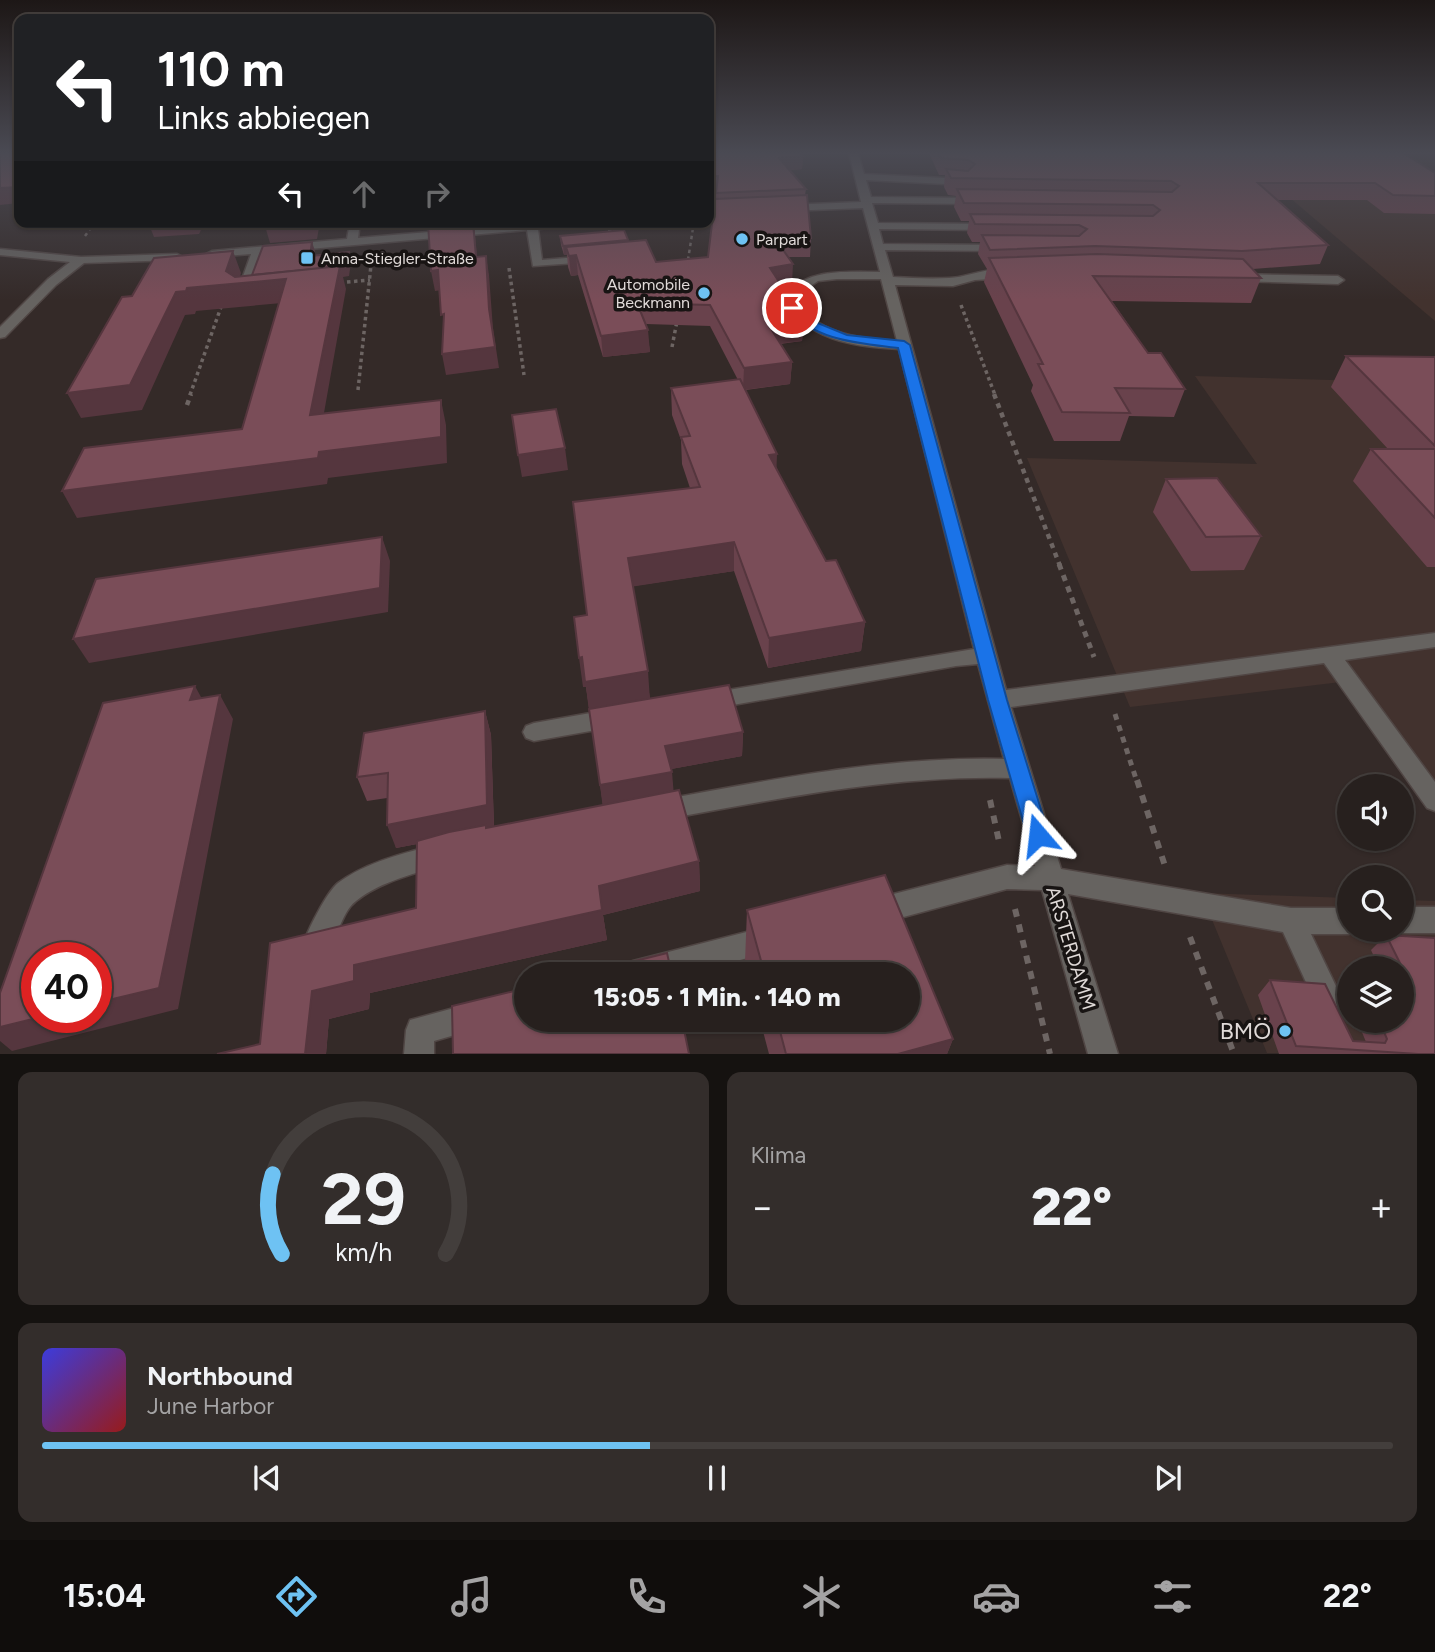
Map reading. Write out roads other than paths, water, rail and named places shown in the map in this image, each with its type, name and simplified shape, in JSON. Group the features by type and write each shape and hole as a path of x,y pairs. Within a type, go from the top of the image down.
{"street":[{"path":"777,208 863,202"},
{"name":"ARSTERDAMM","path":"866,202 998,700 1103,1054"},
{"path":"714,212 750,209"},
{"path":"872,226 1002,227"},
{"path":"352,242 354,228"},
{"path":"202,255 520,228"},
{"path":"532,228 537,264 605,258"},
{"path":"878,247 1011,248"},
{"path":"256,291 243,293 258,251"},
{"path":"0,252 81,260 188,256"},
{"path":"0,334 52,282 81,260"},
{"path":"904,345 845,338 811,325 792,308 789,295 816,278 837,275 953,282 974,276 1015,274"},
{"path":"1219,277 1338,280"},
{"path":"998,700 1435,639"},
{"path":"1329,654 1435,801"},
{"path":"684,706 956,658 986,656"},
{"path":"534,732 629,715"},
{"path":"634,815 835,779 983,767 1018,769"},
{"path":"318,939 345,893 393,868 459,849"},
{"path":"847,919 1007,877 1051,880 1291,921 1337,921"},
{"path":"1414,920 1435,920"},
{"path":"1291,921 1337,1017"},
{"path":"683,962 793,933"},
{"path":"419,1054 420,1030 500,1010"}],"place":[{"name":"Parpart","path":"742,239"},
{"name":"Anna-Stiegler-Straße","path":"307,258"},
{"name":"Automobile Beckmann","path":"704,293"},
{"name":"BMÖ","path":"1285,1031"}]}
